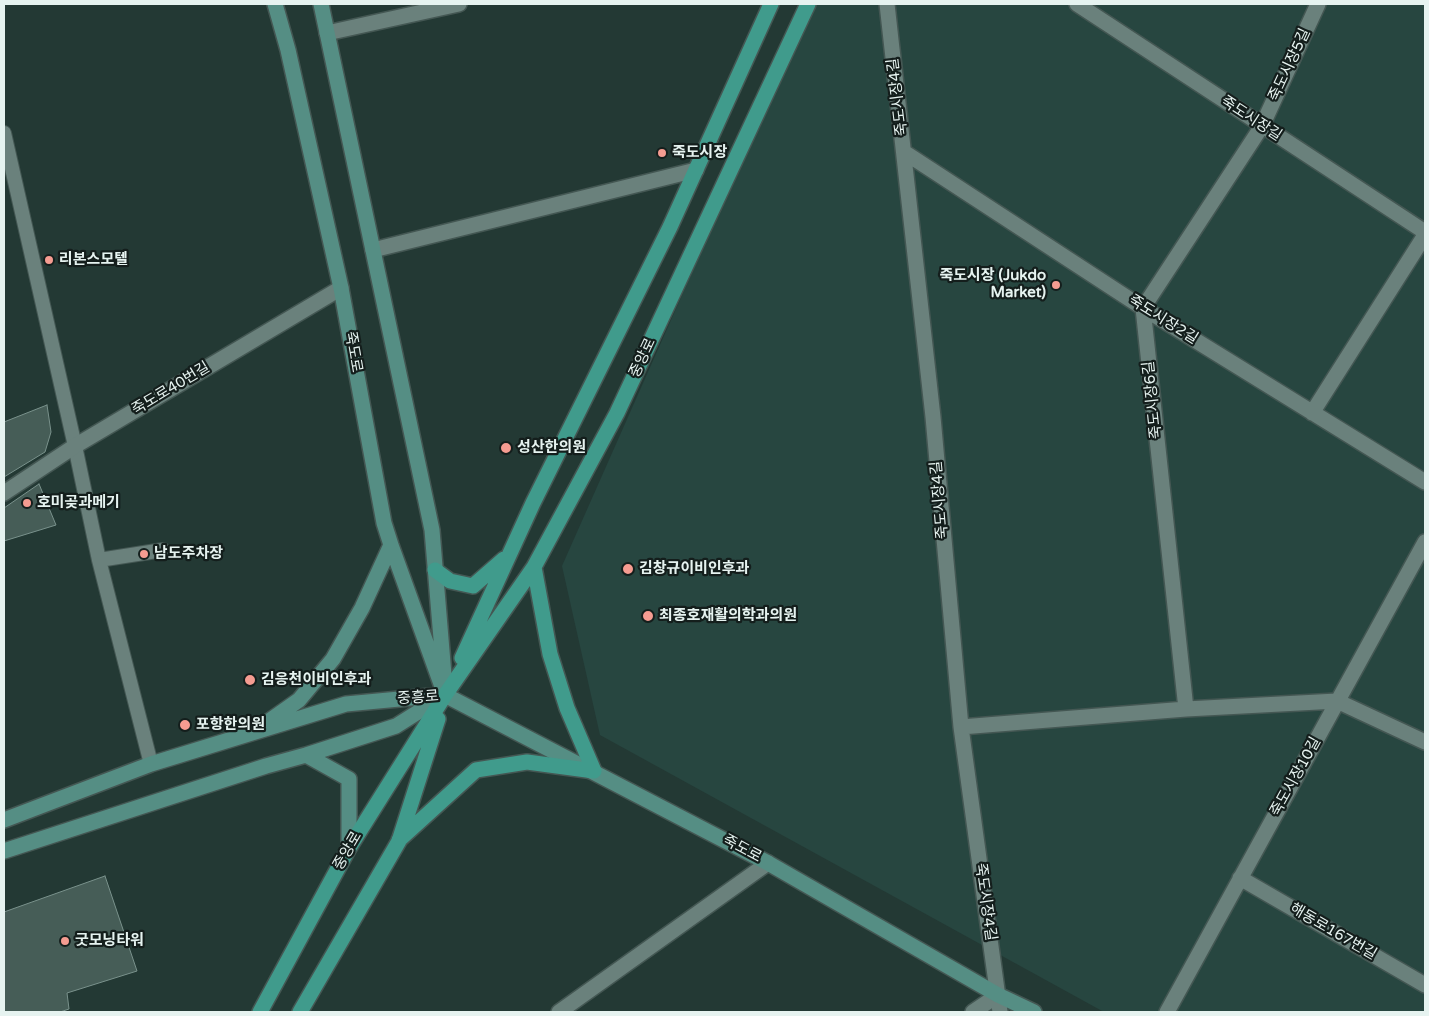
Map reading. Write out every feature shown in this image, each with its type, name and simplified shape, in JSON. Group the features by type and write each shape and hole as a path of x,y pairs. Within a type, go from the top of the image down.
{"main road":[{"name":"죽도로","path":"275,4 288,50 341,288 384,523 390,545 446,695 768,863 998,995 1034,1012"},
{"path":"321,4 432,530 446,695"},
{"name":"중앙로","path":"300,1012 399,841 446,695 533,503 670,227 771,4"},
{"name":"중앙로","path":"260,1012 349,848 446,695 534,567 617,413 808,4"},
{"path":"253,732 299,700 333,659 362,608 390,545"},
{"path":"436,570 450,581 473,586 509,555"},
{"path":"534,567 550,654 568,708 594,772"},
{"name":"중흥로","path":"4,820 152,764 346,704 446,695"},
{"name":"중흥로","path":"4,851 396,726 446,695"},
{"path":"306,755 349,779 349,848"},
{"path":"399,841 476,770 527,762 594,772"}],"street":[{"path":"328,33 458,4"},
{"name":"죽도시장4길","path":"887,4 933,417 961,728 1000,1012"},
{"name":"죽도시장5길","path":"1262,126 1318,4"},
{"name":"죽도시장길","path":"1084,6 1425,234"},
{"path":"1143,308 1262,126"},
{"name":"죽도시장2길","path":"904,152 1143,308 1425,482"},
{"path":"373,250 696,170"},
{"path":"1312,413 1425,234"},
{"name":"죽도로40번길","path":"4,493 75,446 341,288"},
{"name":"죽도시장6길","path":"1143,308 1186,709"},
{"name":"죽도시장10길","path":"1167,1012 1425,542"},
{"path":"961,728 1186,709 1337,701 1425,742"},
{"path":"559,1012 768,863"},
{"name":"해동로167번길","path":"1240,878 1425,985"},
{"path":"973,1012 998,995"}],"lane":[{"path":"4,133 99,560 152,764"},
{"path":"99,560 164,550"}],"shaded area":[{"name":"죽도시장 (Jukdo Market)","path":"811,4 1425,4 1425,1012 1104,1012 600,735 562,566"}],"building":[{"path":"47,405 51,432 45,452 4,477 4,422"},
{"path":"39,484 56,525 4,541 4,508"},
{"name":"굿모닝타워","path":"105,876 137,971 67,993 69,1009 60,1012 4,1012 4,912"}],"place":[{"name":"죽도시장","path":"662,153"},
{"name":"리본스모텔","path":"49,260"},
{"name":"죽도시장 (Jukdo Market)","path":"1056,285"},
{"name":"성산한의원","path":"506,448"},
{"name":"호미곶과메기","path":"27,503"},
{"name":"남도주차장","path":"144,554"},
{"name":"김창규이비인후과","path":"628,569"},
{"name":"최종호재활의학과의원","path":"648,616"},
{"name":"김응천이비인후과","path":"250,680"},
{"name":"포항한의원","path":"185,725"},
{"name":"굿모닝타워","path":"65,941"}]}
